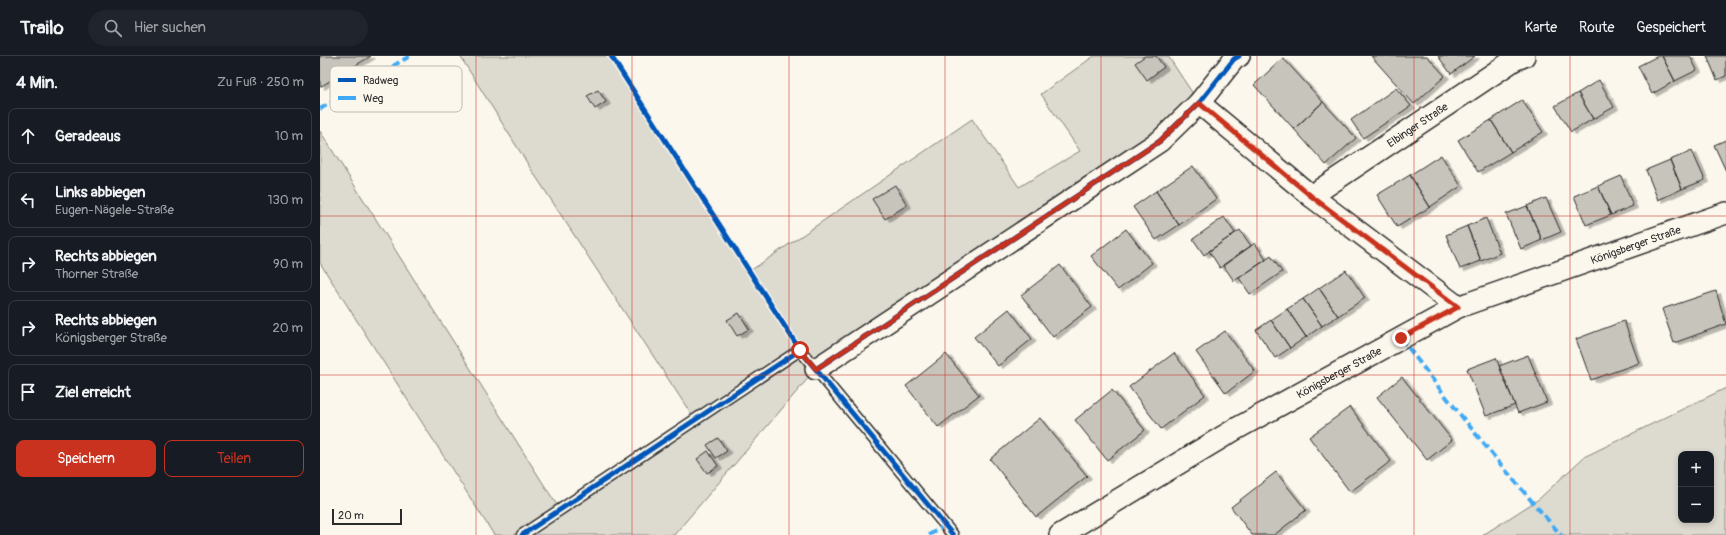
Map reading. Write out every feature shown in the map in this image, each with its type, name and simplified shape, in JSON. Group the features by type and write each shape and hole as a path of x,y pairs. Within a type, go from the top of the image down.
{"street":[{"path":"816,369 1160,141 1199,103 1234,59 1239,56"},
{"name":"Elbinger Straße","path":"1311,196 1514,60 1524,56"},
{"path":"1199,103 1311,196 1458,307"},
{"name":"Königsberger Straße","path":"1060,535 1234,430 1458,307 1726,213"}],"lane":[{"path":"522,535 800,350 953,535"}],"shaded area":[{"path":"460,56 611,56 750,271 972,119 1019,187 1080,151 1041,94 1094,56 1168,56 1199,103 816,369 674,535 494,535 320,263 320,131 560,510 695,420 529,166"},
{"path":"1726,388 1726,535 1483,535 1539,499 1584,457"}],"building":[{"path":"320,56 371,56 355,66 330,66 330,81 320,87"},
{"path":"1145,56 1156,56 1164,67 1147,80 1135,63"},
{"path":"1371,56 1427,56 1445,76 1414,104"},
{"path":"1438,56 1475,56 1451,74"},
{"path":"1658,56 1662,56 1675,81 1652,94 1638,66"},
{"path":"1662,56 1690,56 1697,70 1675,81"},
{"path":"1707,56 1726,56 1726,76 1717,80"},
{"path":"1283,58 1323,102 1294,129 1254,85"},
{"path":"1599,80 1614,107 1593,119 1578,93"},
{"path":"1396,88 1411,106 1363,138 1351,120"},
{"path":"598,90 606,102 595,109 587,96"},
{"path":"1578,93 1593,119 1571,132 1555,106"},
{"path":"1522,100 1543,132 1511,152 1491,120"},
{"path":"1323,102 1356,138 1326,165 1294,129"},
{"path":"1491,120 1511,152 1478,172 1458,140"},
{"path":"1726,140 1726,171 1714,145"},
{"path":"1692,151 1705,180 1682,189 1670,160"},
{"path":"1441,155 1461,186 1430,207 1410,175"},
{"path":"1670,160 1682,189 1658,200 1646,170"},
{"path":"1193,166 1216,199 1179,225 1156,191"},
{"path":"1410,175 1430,207 1397,227 1377,195"},
{"path":"1621,176 1633,206 1611,215 1598,186"},
{"path":"895,185 907,205 885,219 872,199"},
{"path":"1598,186 1611,215 1586,225 1574,196"},
{"path":"1156,191 1179,225 1156,240 1133,207"},
{"path":"1546,198 1561,232 1542,240 1527,206"},
{"path":"1527,206 1542,240 1521,249 1506,214"},
{"path":"1224,217 1235,233 1204,255 1193,239"},
{"path":"1486,218 1500,253 1481,261 1467,226"},
{"path":"1467,226 1481,261 1460,269 1446,235"},
{"path":"1126,229 1152,263 1118,290 1091,256"},
{"path":"1240,230 1251,246 1220,268 1209,251"},
{"path":"1255,243 1266,260 1234,281 1223,265"},
{"path":"1271,256 1282,272 1250,294 1239,278"},
{"path":"1060,265 1092,307 1053,337 1021,295"},
{"path":"1346,270 1365,298 1338,316 1319,288"},
{"path":"1319,288 1338,316 1322,326 1303,299"},
{"path":"1716,291 1726,324 1674,343 1662,309"},
{"path":"1303,299 1322,326 1306,337 1287,309"},
{"path":"1009,309 1032,339 998,366 974,337"},
{"path":"1287,309 1306,337 1290,348 1271,320"},
{"path":"739,313 749,329 737,336 727,320"},
{"path":"1271,320 1290,348 1275,358 1256,330"},
{"path":"1624,321 1639,363 1591,380 1576,339"},
{"path":"1225,331 1255,371 1226,393 1196,352"},
{"path":"1174,353 1205,395 1161,429 1129,387"},
{"path":"946,354 979,395 938,427 906,386"},
{"path":"1528,355 1547,402 1518,413 1499,366"},
{"path":"1496,358 1515,405 1486,416 1467,369"},
{"path":"1402,377 1452,440 1427,460 1377,397"},
{"path":"1112,390 1145,430 1107,460 1075,420"},
{"path":"1350,407 1391,461 1350,492 1309,437"},
{"path":"1040,418 1087,476 1036,517 990,459"},
{"path":"718,438 727,451 716,458 707,445"},
{"path":"708,451 718,466 707,473 697,459"},
{"path":"1276,472 1306,510 1274,535 1252,535 1231,507"}],"marked path":[{"path":"393,66 410,56"},
{"path":"320,109 330,103"},
{"path":"1401,338 1479,438 1561,535"},
{"path":"929,535 945,525"}],"cycle path":[{"path":"611,56 800,350 953,535"},
{"path":"816,369 1160,141 1199,103 1234,59 1239,56"},
{"path":"522,535 800,350"}],"route":[{"path":"800,350 816,369 1160,141 1199,103 1311,196 1458,307 1401,338"}]}
